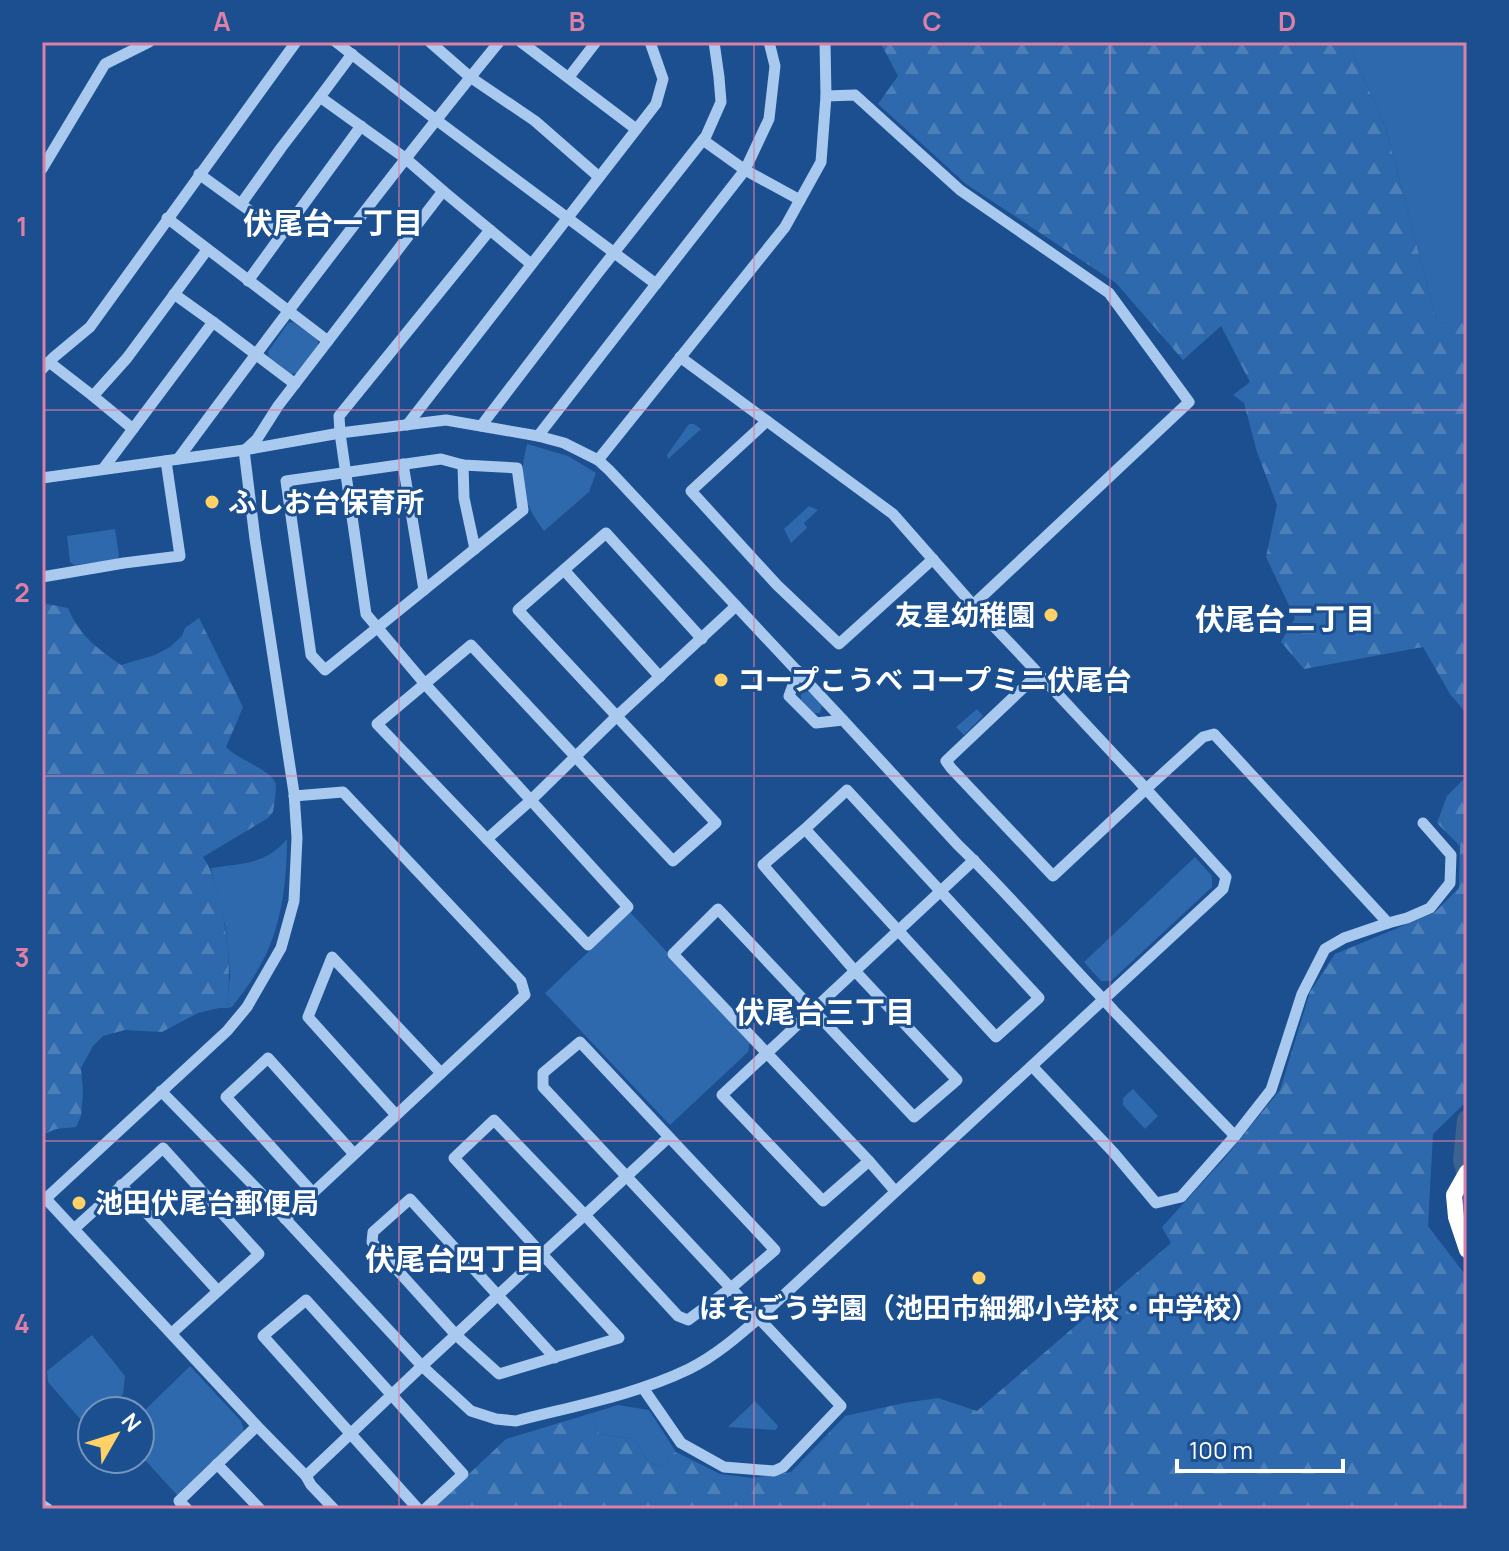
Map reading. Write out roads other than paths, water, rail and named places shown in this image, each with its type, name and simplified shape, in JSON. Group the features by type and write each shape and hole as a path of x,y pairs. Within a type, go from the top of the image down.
{"highway":[{"path":"1463,1179 1454,1195 1467,1250"}],"street":[{"path":"42,169 105,64 149,42"},
{"path":"133,429 93,396 46,366 90,327 296,42"},
{"path":"336,42 656,284"},
{"path":"430,42 470,77 535,121 599,177"},
{"path":"42,577 180,556 172,460 435,119 499,42"},
{"path":"521,42 636,129"},
{"path":"569,77 596,42"},
{"path":"481,426 703,140 721,102 714,42"},
{"path":"538,436 745,170 769,119 775,66 769,42"},
{"path":"598,460 785,227 821,162 826,96 825,42"},
{"path":"407,425 656,104 663,79 652,43"},
{"path":"241,204 352,54"},
{"path":"826,96 855,95 960,190 1109,293 1189,402 973,605"},
{"path":"320,97 405,158 531,264"},
{"path":"248,281 361,126"},
{"path":"703,140 745,170 800,200"},
{"path":"199,174 282,234"},
{"path":"244,450 257,439 295,384 443,191"},
{"path":"167,218 328,341"},
{"path":"490,230 339,416 366,614 425,684 628,907 588,945 377,724 425,684 471,645 673,861 716,823 518,610 606,533 702,639"},
{"path":"93,396 127,358 207,250"},
{"path":"174,294 295,384"},
{"path":"103,469 213,322"},
{"path":"161,1091 422,1366 471,1411 516,1421 643,1388 689,1369 725,1347 1223,889 1226,877 973,605 893,514 680,357"},
{"path":"42,478 446,420 538,436 564,443 598,460 1235,1136"},
{"path":"767,421 691,491 777,585 839,644 933,559"},
{"path":"244,450 294,796 297,838 294,901 281,948 247,1007 227,1031 44,1200 334,1509"},
{"path":"441,459 463,465 517,468 523,510 325,670 311,655 286,481 346,473 441,459"},
{"path":"403,464 424,590"},
{"path":"463,465 464,498 475,549"},
{"path":"564,570 660,677"},
{"path":"487,839 736,606"},
{"path":"798,671 789,696 816,723 843,720"},
{"path":"1038,674 946,761 1053,876 1203,737 1214,734 1388,923"},
{"path":"805,829 996,1037 1039,998 847,790 763,865 855,971 957,1080 914,1117 718,909 673,954 895,1191"},
{"path":"285,1219 525,995 521,981 343,792 294,796"},
{"path":"1032,1066 1114,1153 1156,1203 1181,1197 1271,1090 1302,994 1325,949 1344,938 1430,908 1450,883 1451,855 1423,823"},
{"path":"869,1161 823,1201 722,1095 974,860"},
{"path":"396,1115 308,1017 332,957 441,1073"},
{"path":"555,1358 410,1199 373,1232 372,1242 456,1335 499,1374 555,1358 619,1338 454,1158 494,1120 678,1316 688,1320 731,1288 775,1250 580,1042 543,1073 543,1087 627,1176 731,1288 841,1406 783,1467 774,1471 724,1467 681,1443 643,1388"},
{"path":"313,1193 226,1097 247,1077 268,1058 354,1154"},
{"path":"306,1476 669,1137"},
{"path":"74,1229 163,1148 259,1254 172,1333"},
{"path":"121,1185 218,1291"},
{"path":"418,1509 263,1336 306,1300 463,1474 425,1509"},
{"path":"187,1509 179,1501 257,1426"},
{"path":"217,1464 260,1509"},
{"path":"42,1505 48,1509"}],"waterway":[{"path":"1467,1120 1463,1161 1467,1174"}],"place":[{"name":"ふしお台保育所","path":"212,502"},
{"name":"友星幼稚園","path":"1051,615"},
{"name":"コープこうべ コープミニ伏尾台","path":"721,680"},
{"name":"池田伏尾台郵便局","path":"79,1203"},
{"name":"ほそごう学園（池田市細郷小学校・中学校）","path":"979,1278"}],"district":[{"name":"伏尾台一丁目","path":"333,224"},
{"name":"伏尾台二丁目","path":"1285,620"},
{"name":"伏尾台三丁目","path":"825,1013"},
{"name":"伏尾台四丁目","path":"455,1260"}]}
